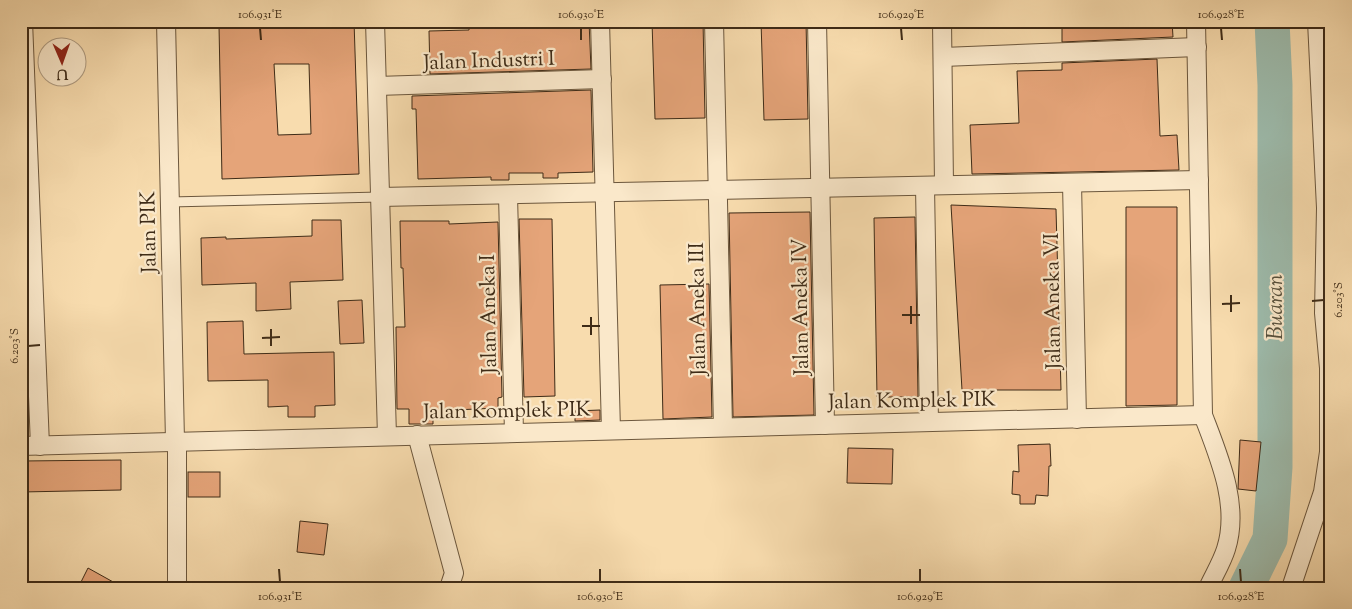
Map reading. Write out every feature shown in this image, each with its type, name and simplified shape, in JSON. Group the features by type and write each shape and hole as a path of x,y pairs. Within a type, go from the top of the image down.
{"street":[{"path":"23,21 26,204 40,446"},
{"name":"Jalan PIK","path":"166,21 176,441 177,588"},
{"path":"376,21 387,436"},
{"path":"600,21 612,430"},
{"name":"Jalan Aneka III","path":"714,21 724,427"},
{"name":"Jalan Aneka IV","path":"817,21 825,425"},
{"path":"942,21 944,185"},
{"path":"1196,21 1203,415 1218,454 1229,498 1230,526 1226,550 1208,588"},
{"path":"1291,588 1324,492 1329,452 1329,368 1324,313 1326,208 1317,21"},
{"path":"943,57 1197,47"},
{"name":"Jalan Industri I","path":"377,86 602,79"},
{"path":"380,197 1199,180"},
{"name":"Jalan Aneka VI","path":"1072,183 1077,419"},
{"path":"925,186 929,422"},
{"name":"Jalan Aneka I","path":"508,195 514,433"},
{"name":"Jalan Komplek PIK","path":"21,446 1203,415"},
{"path":"418,435 454,572 449,588"}],"lane":[{"path":"170,202 380,197"}],"building":[{"path":"240,21 276,21 277,26 307,26 307,21 354,21 359,174 222,179 219,26 240,26","holes":["274,64 309,64 311,134 278,135"]},
{"path":"589,21 591,69 430,74 429,31 469,30 469,23"},
{"path":"652,21 703,21 705,118 655,119"},
{"path":"761,21 806,21 808,119 764,120"},
{"path":"1062,21 1172,21 1173,37 1062,42"},
{"path":"1157,59 1160,136 1177,135 1179,170 972,174 970,125 1019,123 1017,71 1062,70 1062,63"},
{"path":"591,90 593,172 558,173 558,178 543,178 543,173 509,173 509,180 491,180 491,177 418,179 416,109 412,109 412,96"},
{"path":"951,205 1056,209 1061,390 962,390"},
{"path":"1126,207 1177,207 1177,405 1126,406"},
{"path":"810,212 814,415 733,417 729,213"},
{"path":"915,217 918,397 877,397 874,218"},
{"path":"519,219 552,219 555,396 524,397"},
{"path":"312,220 341,220 343,280 290,282 291,309 256,311 256,283 202,285 201,238 312,236"},
{"path":"400,221 449,221 449,224 498,222 502,397 498,398 498,408 433,411 433,424 409,424 409,409 397,409 396,327 405,327"},
{"path":"709,284 712,417 663,419 660,285"},
{"path":"362,300 364,343 340,344 338,301"},
{"path":"243,321 244,354 334,352 335,405 315,406 315,417 288,417 288,406 268,407 268,380 208,381 207,322"},
{"path":"600,410 600,420 575,421 575,411"},
{"path":"1240,440 1261,442 1256,491 1238,489"},
{"path":"1050,444 1051,466 1049,466 1048,496 1036,495 1035,504 1020,504 1020,495 1012,494 1013,471 1019,472 1018,445"},
{"path":"848,448 893,449 892,484 847,483"},
{"path":"121,460 121,490 21,492 21,461"},
{"path":"188,472 220,472 220,497 188,497"},
{"path":"300,521 328,524 324,555 297,552"},
{"path":"88,568 124,588 78,588"}],"waterway":[{"name":"Buaran","path":"1246,588 1270,539 1275,467 1275,85 1272,21"}]}
